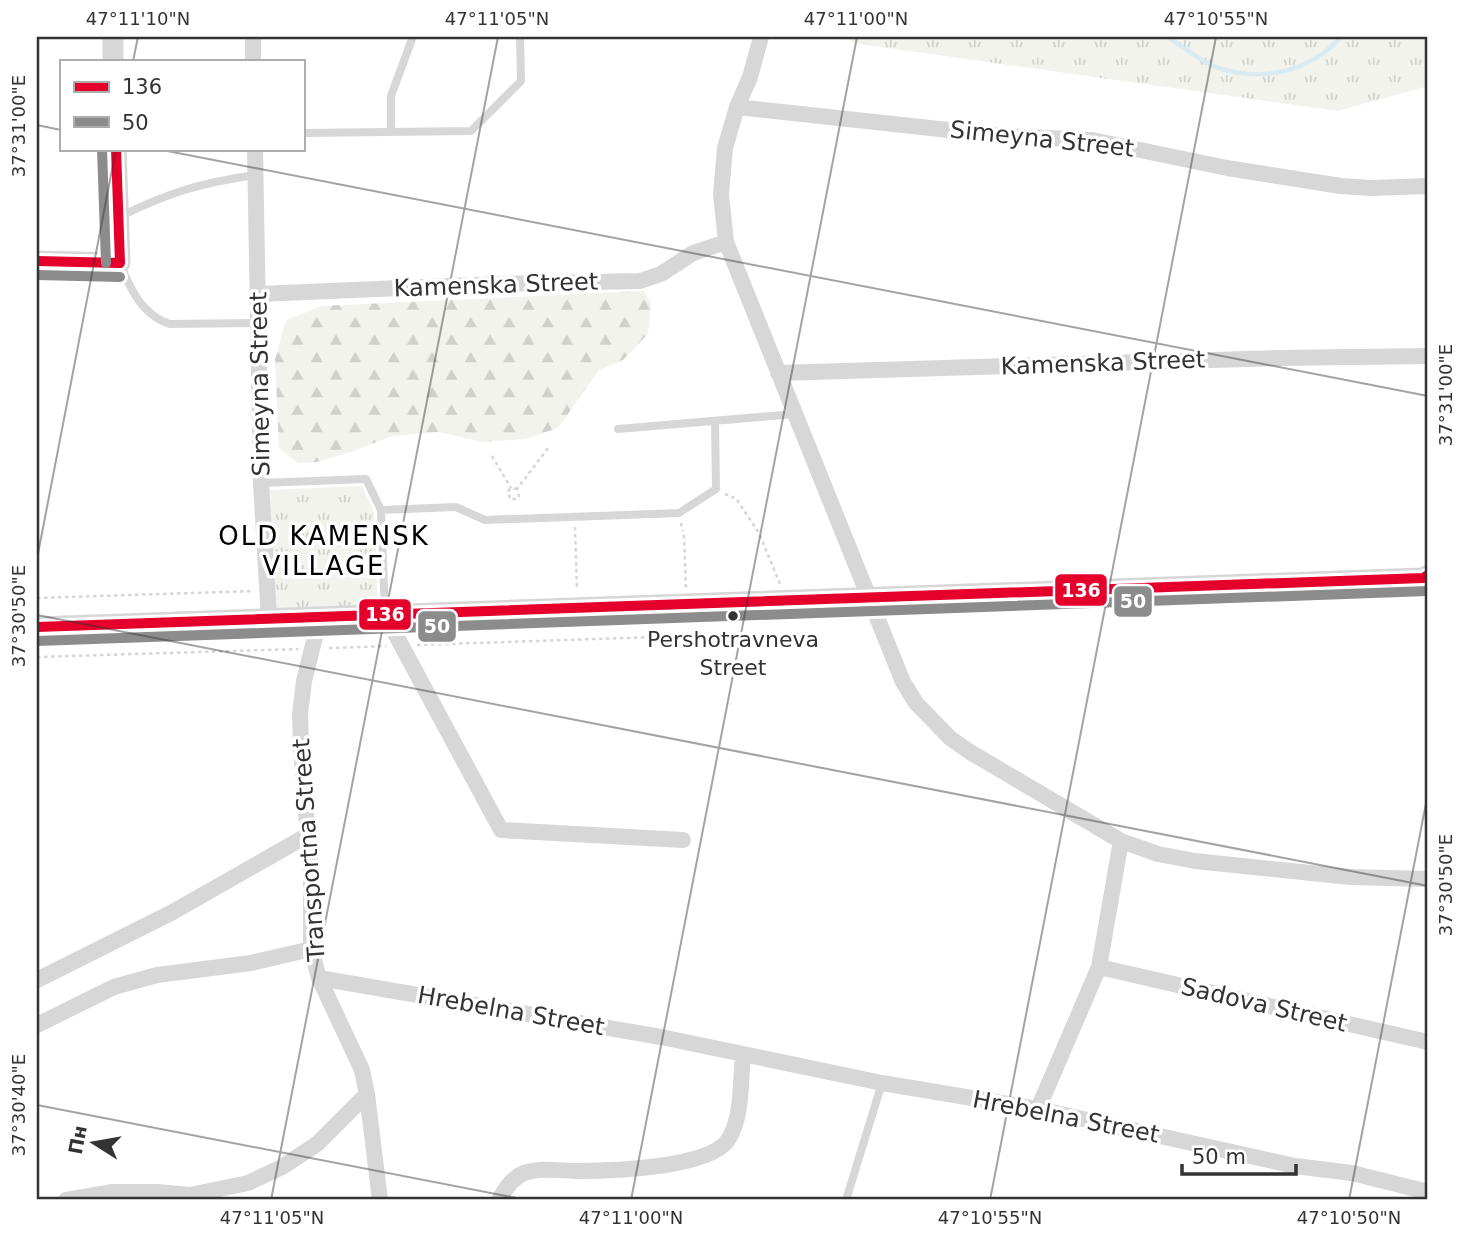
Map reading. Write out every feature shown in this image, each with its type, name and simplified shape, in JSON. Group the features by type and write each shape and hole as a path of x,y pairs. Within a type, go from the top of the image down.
{"street":[{"path":"113,37 113,60"},
{"path":"253,37 253,60"},
{"path":"761,37 725,148 721,194 726,242 903,682 916,703 932,721 970,752 1121,841 1158,854 1195,861 1350,877 1428,879"},
{"name":"Simeyna Street","path":"737,107 1004,136 1092,140 1341,187 1428,186"},
{"path":"37,261 120,263 116,150"},
{"name":"Simeyna Street","path":"255,150 261,483 269,619"},
{"name":"Kamenska Street","path":"258,294 640,281 661,274 693,253 726,242"},
{"name":"Kamenska Street","path":"778,373 1428,356"},
{"path":"37,627 1427,577"},
{"path":"385,615 501,830 683,840"},
{"name":"Transportna Street","path":"320,617 304,681 300,714 312,876 312,949 319,978 353,1048 367,1094 380,1193"},
{"path":"37,980 171,914 308,835"},
{"path":"1038,1108 1099,967 1121,841"},
{"path":"37,1025 114,987 135,981 157,975 251,963 312,949"},
{"name":"Sadova Street","path":"1099,967 1428,1042"},
{"name":"Hrebelna Street","path":"319,978 661,1037 882,1083 1038,1108 1296,1166 1352,1173 1428,1192"},
{"path":"499,1200 507,1185 522,1174 538,1170 616,1171 653,1167 716,1151 726,1142 733,1130 743,1055"},
{"path":"66,1200 113,1192 157,1192 191,1198 248,1183 282,1167 317,1144 367,1094"},
{"path":"380,1193 394,1200"}],"lane":[{"path":"304,133 471,131 521,80 520,37"},
{"path":"391,132 391,96 412,39"},
{"path":"118,218 161,196 208,182 256,175"},
{"path":"120,263 130,289 149,313 159,320 170,324 258,323"},
{"path":"618,429 795,414"},
{"path":"381,510 456,507 485,520 679,513 716,489 715,421"},
{"path":"261,483 366,479 381,510 385,615"},
{"path":"846,1200 882,1083"}],"path":[{"path":"517,489 548,447"},
{"path":"492,456 511,488 517,489"},
{"path":"511,488 508,495 513,500 519,496 517,489"},
{"path":"737,500 759,533 787,600"},
{"path":"574,517 577,608"},
{"path":"684,536 687,604"},
{"path":"37,598 268,591"},
{"path":"37,657 655,637"}],"green space":[{"path":"841,37 1428,37 1428,86 1338,111 859,44"},
{"path":"644,291 651,304 648,334 623,360 598,371 558,428 525,439 482,442 438,432 392,436 317,462 298,463 279,448 275,359 286,320 322,306"},
{"path":"362,486 374,512 378,609 276,613 269,490"}],"waterway":[{"path":"1168,37 1218,68 1252,74 1269,74 1300,66 1315,59 1341,37"}],"transit line":[{"name":"50","path":"102,150 106,263"},
{"name":"136","path":"116,150 120,263"},
{"name":"136","path":"37,261 120,263"},
{"name":"50","path":"37,275 120,277"},
{"name":"136","path":"37,627 1423,578 1428,575"},
{"name":"50","path":"37,641 1428,591"}],"place":[{"name":"Pershotravneva Street","path":"733,616"}],"district":[{"name":"OLD KAMENSK VILLAGE","path":"324,551"}]}
